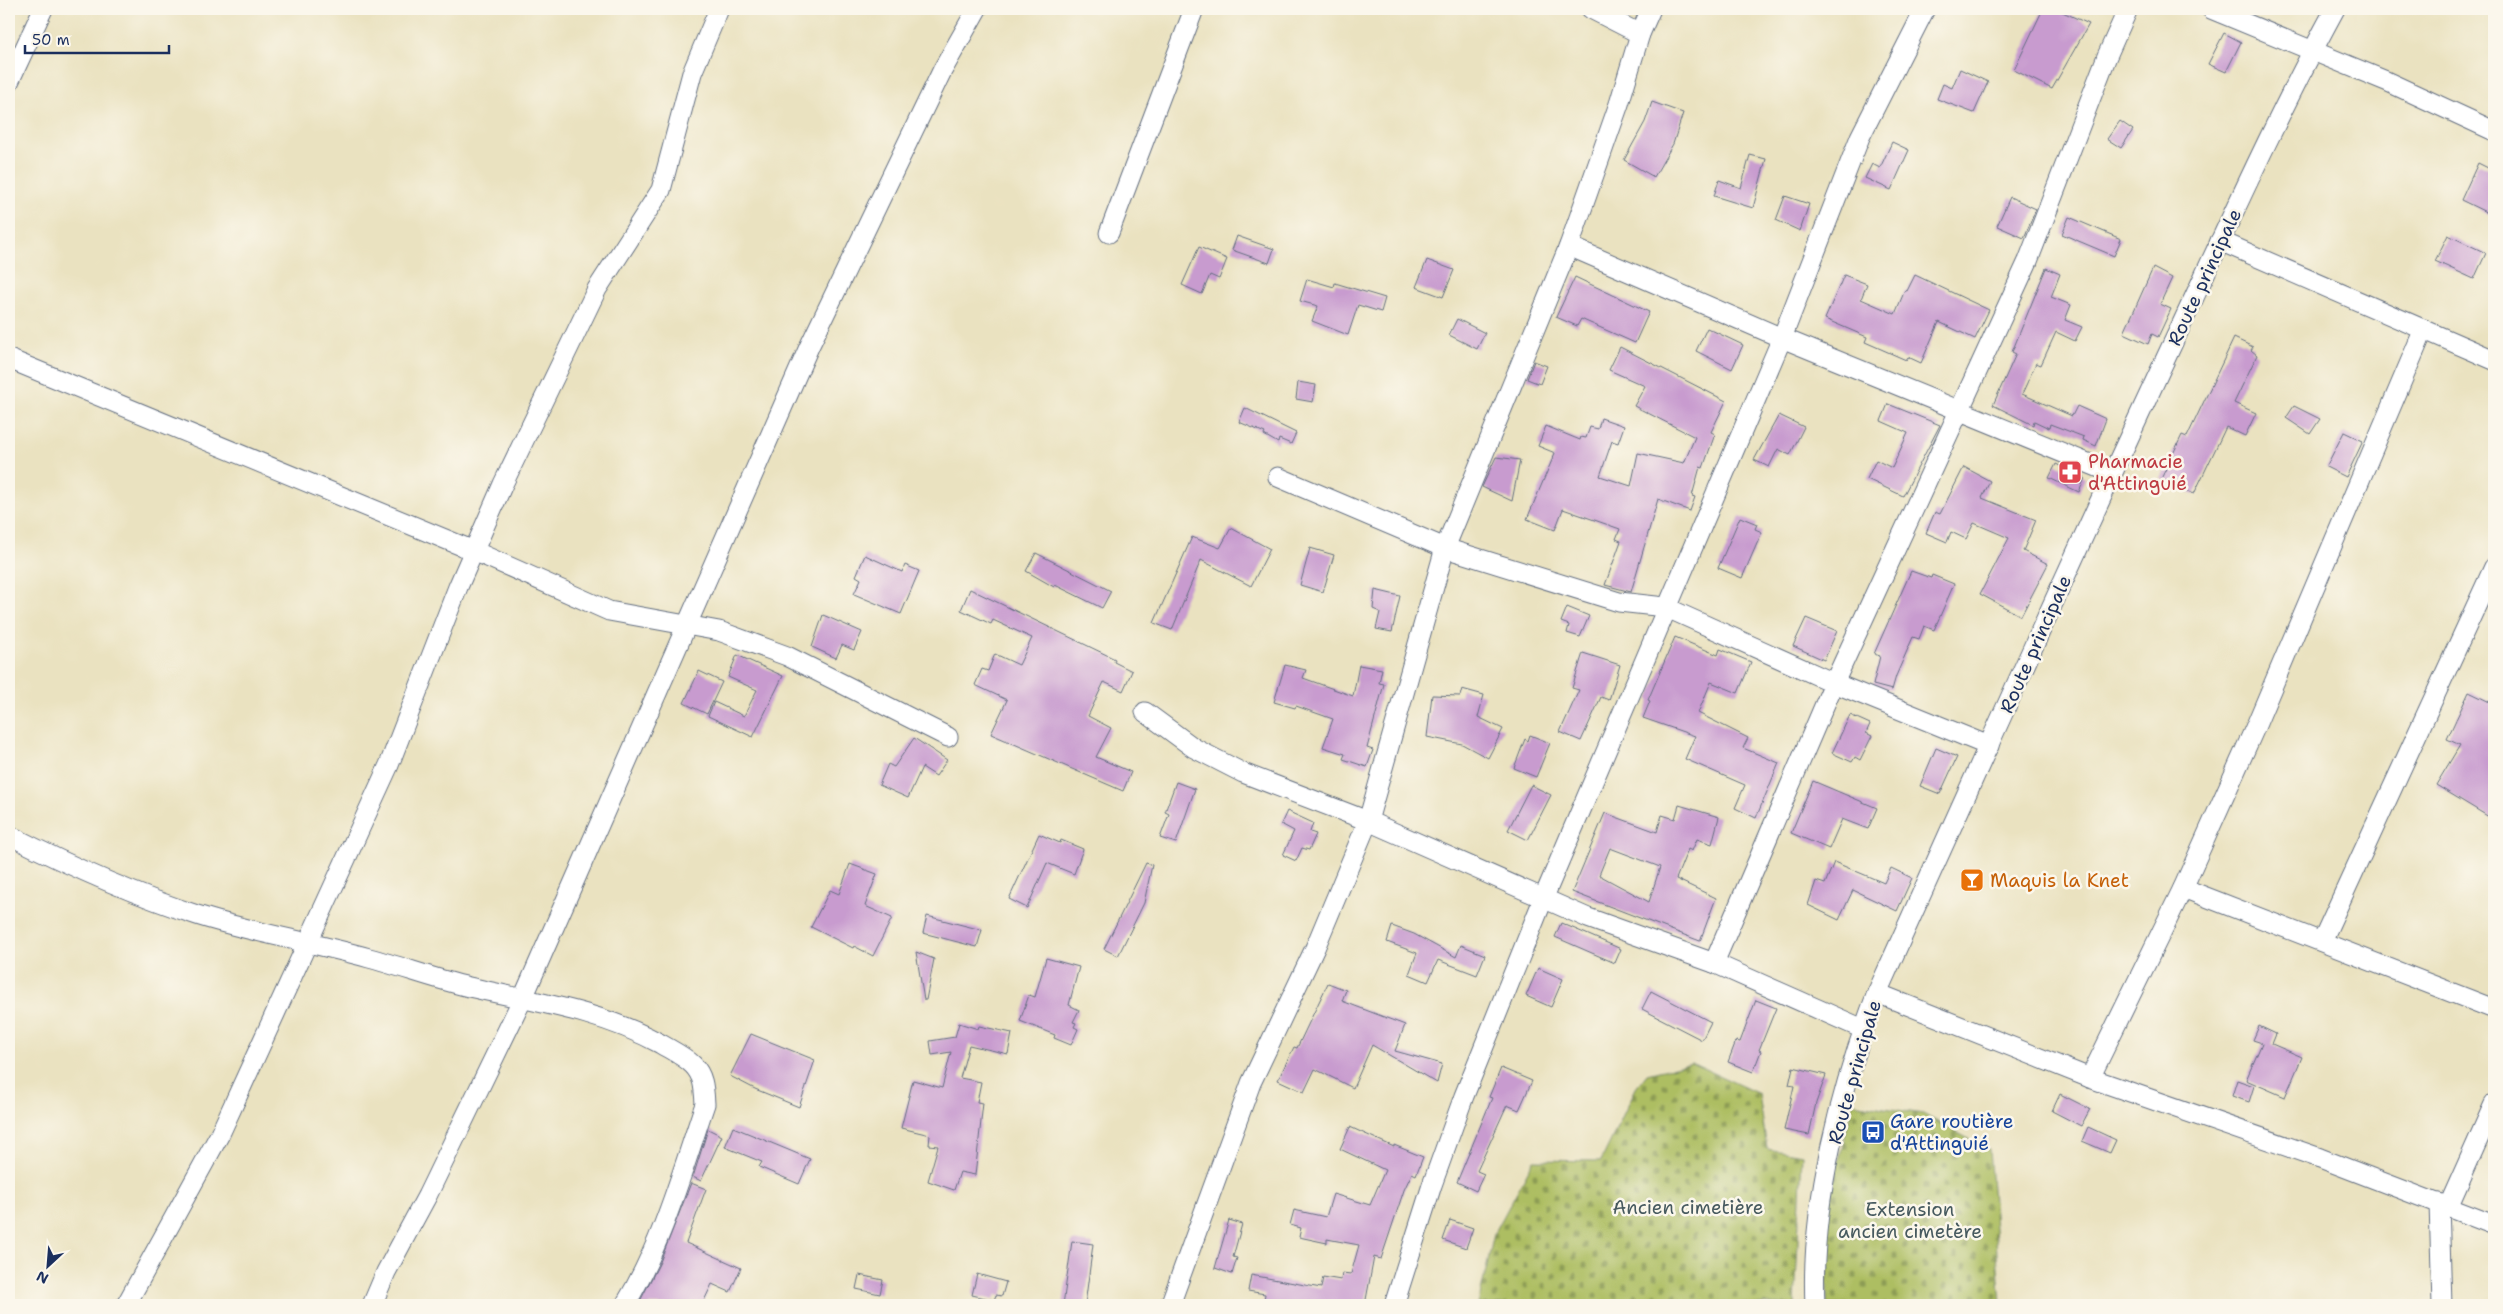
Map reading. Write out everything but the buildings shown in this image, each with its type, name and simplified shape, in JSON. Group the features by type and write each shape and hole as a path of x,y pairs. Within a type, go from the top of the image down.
{"street":[{"path":"9,82 43,9"},
{"path":"126,1305 220,1134 389,765 474,551 503,484 597,289 661,190 692,73 719,9"},
{"path":"372,1305 386,1272 427,1196 523,998 809,347 942,72 977,9"},
{"path":"1110,233 1194,9"},
{"path":"1591,9 1640,34"},
{"path":"1170,1305 1251,1083 1315,948 1368,821 1445,548 1569,246 1619,104 1640,34 1651,9"},
{"path":"1394,1305 1432,1185 1464,1096 1544,897 1665,607 1782,338 1860,137 1925,9"},
{"path":"1714,963 1834,683 2028,261 2107,56 2128,9"},
{"path":"2211,9 2386,81 2494,131"},
{"name":"Route principale","path":"1815,1305 1813,1265 1827,1164 1863,1029 1877,993 2112,472 2220,241 2312,51 2335,9"},
{"path":"2220,241 2494,360"},
{"path":"1569,246 1782,338 2112,472"},
{"path":"2090,1078 2183,888 2347,514 2424,329"},
{"path":"9,359 474,551 609,611 719,631 787,656 948,737"},
{"path":"1278,477 1445,548 1620,602 1665,607 1834,683 1989,746"},
{"path":"2322,941 2486,605 2494,567"},
{"path":"1145,712 1194,748 1243,773 1368,821 1588,918 1714,963 1863,1029"},
{"path":"9,835 81,871 197,915 306,944 369,958 470,987 596,1016 643,1034 693,1064 700,1074 704,1085 704,1104 668,1212 640,1280 625,1305"},
{"path":"2183,888 2494,1009"},
{"path":"1877,993 2090,1078 2320,1158 2494,1225"},
{"path":"2442,1305 2443,1205 2494,1104"}],"green space":[{"name":"Ancien cimetière","path":"1692,1063 1759,1094 1767,1149 1802,1155 1795,1305 1478,1305 1494,1234 1534,1160 1601,1161 1636,1088 1647,1074"},
{"name":"Extension ancien cimetère","path":"1853,1103 1923,1114 1989,1150 2001,1305 1827,1305 1827,1209"}],"place":[{"name":"Pharmacie d'Attinguié","path":"2070,472"},
{"name":"Maquis la Knet","path":"1972,880"},
{"name":"Gare routière d'Attinguié","path":"1873,1132"}]}
